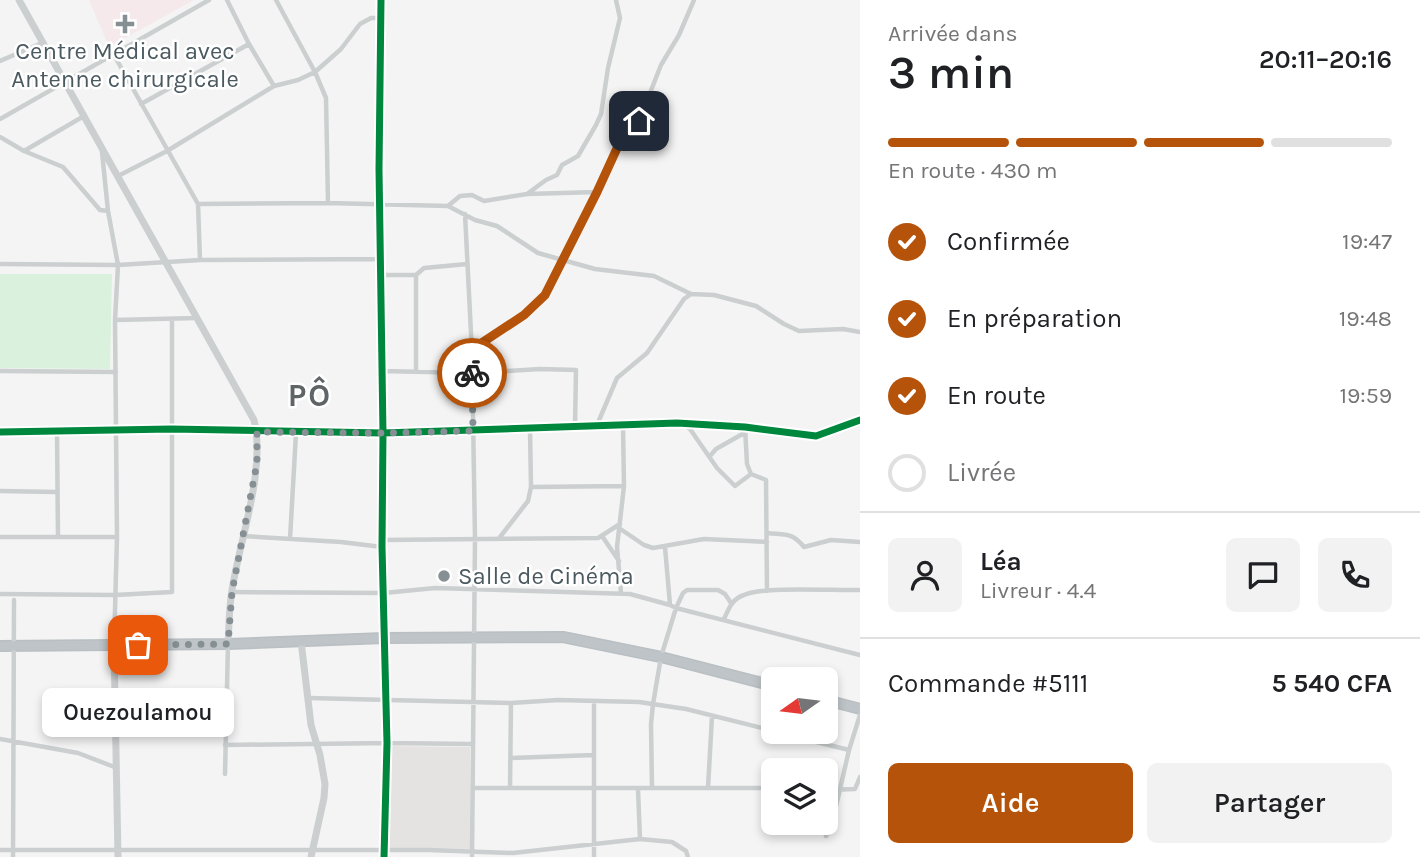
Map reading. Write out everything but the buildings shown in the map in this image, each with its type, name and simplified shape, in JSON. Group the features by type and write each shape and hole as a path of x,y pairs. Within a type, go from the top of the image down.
{"highway":[{"path":"0,646 563,637 662,657 761,683"},
{"path":"838,703 860,709"}],"main road":[{"path":"19,0 151,234 163,262 247,404 257,432 257,463 232,592 228,644"},
{"path":"301,641 311,725 325,784 312,853"},
{"path":"114,646 118,853"}],"street":[{"path":"0,119 209,0"},
{"path":"227,0 274,86"},
{"path":"276,0 315,72 326,99 328,203"},
{"path":"382,0 382,547 387,743 384,854"},
{"path":"527,194 557,175 562,166 578,156 596,125 601,114 620,18 616,0"},
{"path":"472,353 477,346 524,315 545,295 624,133 639,121 661,65 679,35 694,0"},
{"path":"118,176 167,151 274,86 315,72 341,49 360,24 371,18 382,18"},
{"path":"0,61 43,43"},
{"path":"141,104 249,44"},
{"path":"114,55 198,204 200,260"},
{"path":"24,151 85,116"},
{"path":"0,136 24,151 63,167 100,210 108,211"},
{"path":"102,148 108,211 118,265 115,320 117,537 114,646"},
{"path":"448,206 460,196 472,195 484,201 527,194 597,192"},
{"path":"198,204 448,206 475,220 497,226 538,253 562,261 596,269 654,276 691,294 714,295 756,306 799,331 843,328 860,332"},
{"path":"465,214 472,353 476,590 472,854"},
{"path":"0,264 118,265 200,260 381,259"},
{"path":"382,275 416,275 424,268 467,264"},
{"path":"416,275 416,371"},
{"path":"597,425 617,378 647,353 684,299 691,294"},
{"path":"115,320 198,318"},
{"path":"0,594 115,595 171,593 173,590 172,320"},
{"path":"382,371 472,373 576,370 575,427"},
{"path":"0,371 116,372"},
{"path":"0,432 171,429 383,433 684,424 816,436 860,420"},
{"path":"684,424 717,468 735,486 751,474"},
{"path":"621,593 617,547 624,486 623,425"},
{"path":"499,538 528,501 531,487 530,429"},
{"path":"57,430 58,537"},
{"path":"710,456 716,449 746,430"},
{"path":"746,430 747,464 751,474 766,480 767,591"},
{"path":"290,539 296,433"},
{"path":"531,487 624,486"},
{"path":"0,491 57,492"},
{"path":"382,540 598,538 619,526"},
{"path":"619,526 653,548 704,539 767,542"},
{"path":"767,533 797,537 804,547 831,540 860,542"},
{"path":"242,536 382,547"},
{"path":"602,536 619,561"},
{"path":"0,537 117,537"},
{"path":"665,547 670,605"},
{"path":"232,592 384,593 435,588 621,593 860,654"},
{"path":"652,788 653,704 662,657 676,608 687,590 718,590 725,594 731,603"},
{"path":"724,619 731,603 744,594 767,591 860,590"},
{"path":"8,594 14,600 13,857"},
{"path":"14,600 21,594"},
{"path":"225,774 228,644"},
{"path":"309,698 511,703 558,700 653,704 761,728"},
{"path":"594,701 594,857"},
{"path":"510,788 511,703"},
{"path":"826,836 831,828 860,715"},
{"path":"708,788 712,716"},
{"path":"0,739 78,753 117,768"},
{"path":"226,746 472,744"},
{"path":"826,744 849,750"},
{"path":"511,758 594,755"},
{"path":"840,791 855,789 860,777"},
{"path":"473,788 761,788"},
{"path":"638,789 640,839"},
{"path":"0,849 118,853 472,854 513,853 640,839 672,842 686,851 688,857"}],"shaded area":[{"name":"Centre Médical avec Antenne chirurgicale","path":"89,0 194,0 109,47"},
{"path":"389,746 470,747 471,849 388,848"}],"green space":[{"path":"0,274 112,274 110,369 0,368"}],"cycle path":[{"path":"381,0 379,169 382,547 387,743 384,857"},
{"path":"0,432 171,429 383,433 677,423 745,427 816,436 860,420"}],"way so far":[{"path":"138,645 228,644 232,592 257,463 257,432 473,431 472,373"}],"place":[{"name":"Centre Médical avec Antenne chirurgicale","path":"125,24"},
{"name":"Salle de Cinéma","path":"444,576"},
{"name":"Ouezoulamou","path":"138,645"}],"district":[{"name":"PÔ","path":"310,395"}],"route":[{"path":"472,373 472,353 477,346 524,315 545,295 624,133 639,121"}]}
